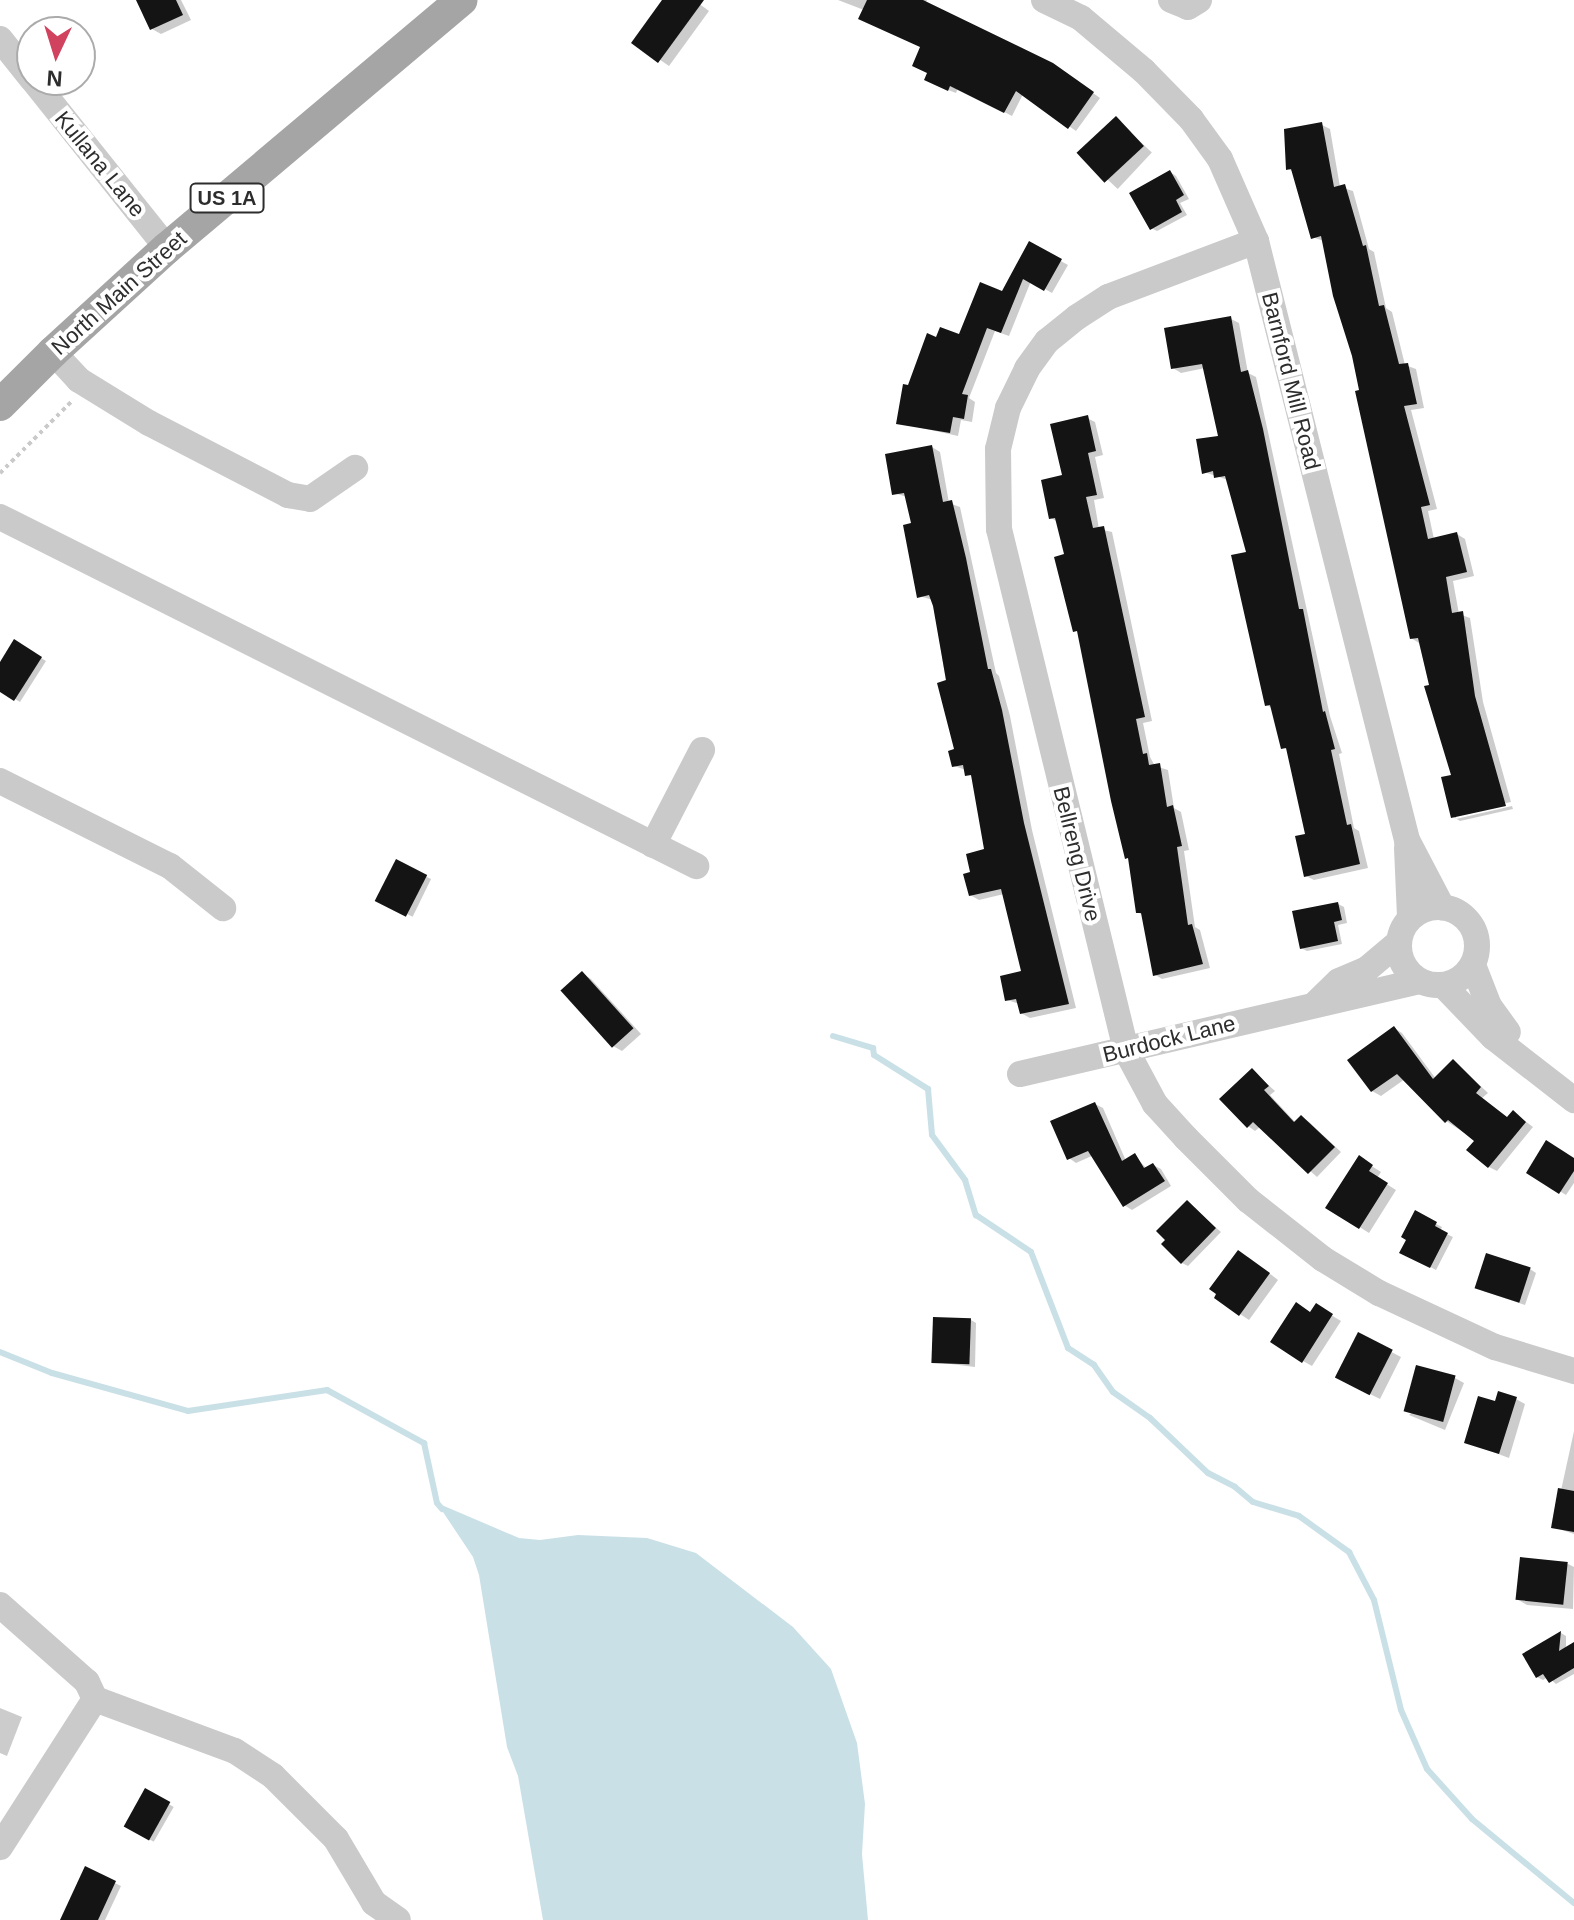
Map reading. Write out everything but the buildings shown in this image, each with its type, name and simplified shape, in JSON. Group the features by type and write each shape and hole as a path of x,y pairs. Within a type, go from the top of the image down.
{"main road":[{"name":"North Main Street","path":"0,405 167,248 462,0"}],"street":[{"name":"Barnford Mill Road","path":"1044,0 1081,18 1144,71 1191,119 1220,159 1256,241 1407,840 1442,907 1469,921 1476,935 1478,950 1473,965 1489,1006 1521,1056"},
{"path":"1171,0 1188,7 1199,0"},
{"name":"Kullana Lane","path":"0,39 16,60"},
{"name":"Kullana Lane","path":"45,96 167,248"},
{"name":"Bellreng Drive","path":"1256,241 1108,297 1047,341 1027,369 1008,408 998,449 999,529 1126,1050 1155,1104 1186,1138 1248,1200 1323,1259 1379,1293 1495,1347 1574,1371"},
{"path":"53,352 79,380 149,423 288,495 310,499 355,468"},
{"path":"0,517 696,866"},
{"path":"653,845 702,750"},
{"path":"0,781 170,866 223,908"},
{"name":"Barnford Mill Road","path":"1407,840 1400,958 1493,1037 1574,1100"},
{"path":"1404,930 1419,911 1442,907"},
{"name":"Burdock Lane","path":"1317,1002 1339,981 1367,969 1404,930"},
{"path":"1431,983 1468,975 1473,965"},
{"name":"Burdock Lane","path":"1020,1074 1317,1002 1431,983"},
{"path":"0,1605 87,1682 95,1699 235,1751 273,1776 336,1839 374,1903 398,1920"},
{"path":"0,1847 95,1699"}],"path":[{"path":"0,473 78,395"}],"water":[{"path":"437,1503 519,1538 540,1540 578,1535 647,1538 696,1553 793,1627 831,1669 857,1743 865,1804 862,1854 868,1920 543,1920 518,1776 507,1747 479,1575 473,1557"}],"waterway":[{"path":"833,1036 873,1048 874,1055 928,1089 932,1135 965,1180 976,1215 1031,1252 1068,1348 1094,1365 1113,1392 1150,1418 1208,1473 1235,1487 1253,1502 1299,1516 1349,1552 1374,1600 1401,1710 1427,1769 1472,1819 1574,1903"},
{"path":"0,1352 52,1373 188,1411 327,1390 424,1443 437,1503 442,1509"}]}
